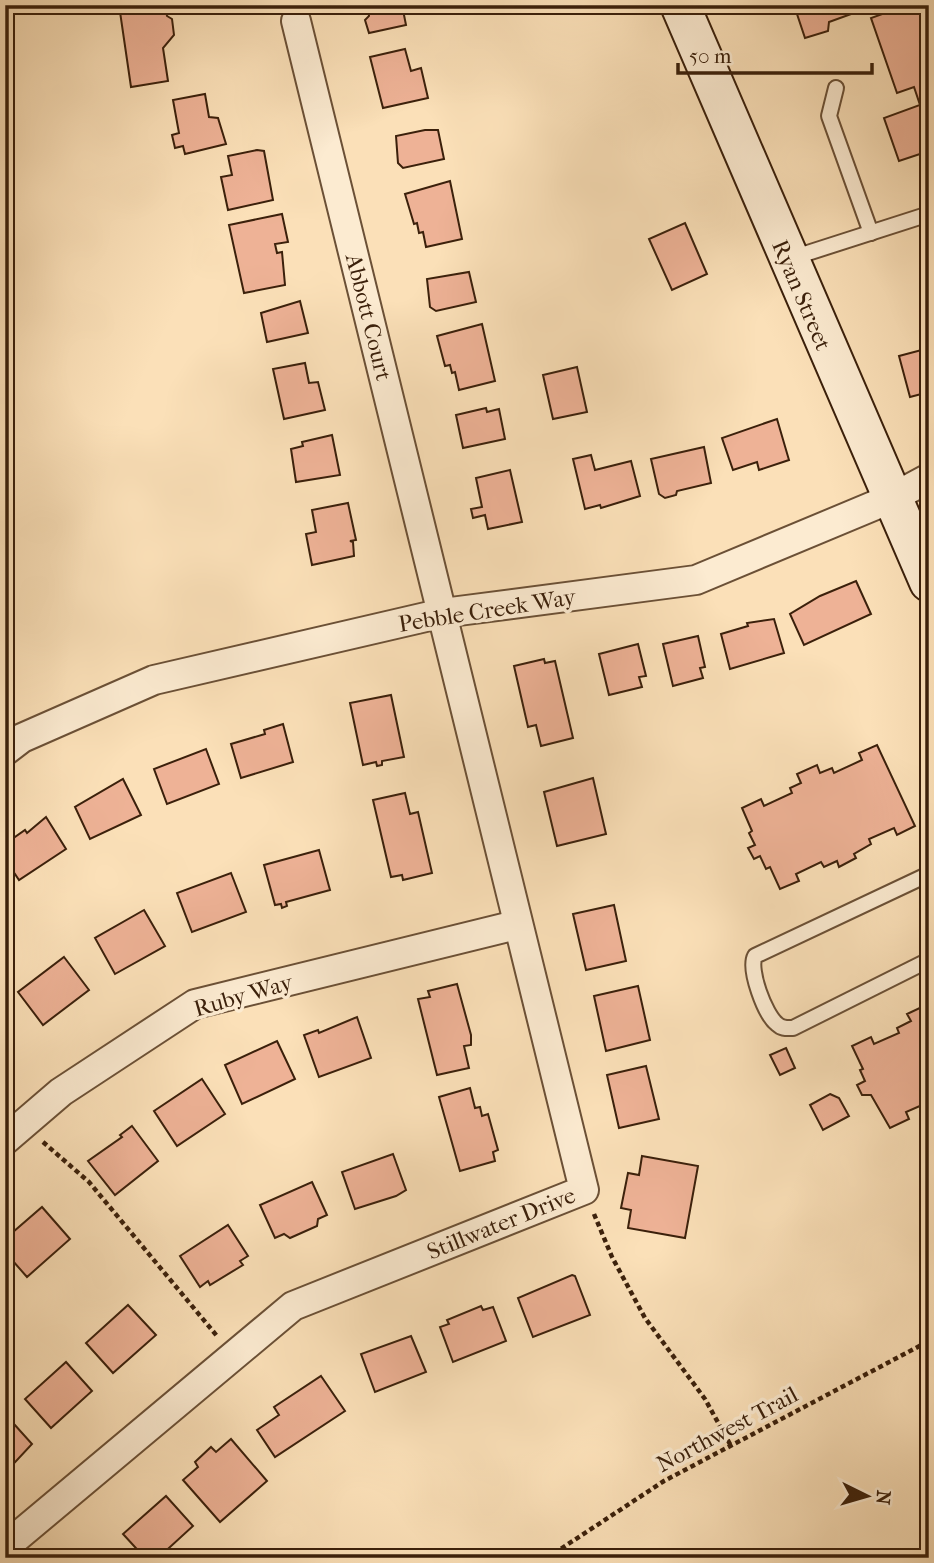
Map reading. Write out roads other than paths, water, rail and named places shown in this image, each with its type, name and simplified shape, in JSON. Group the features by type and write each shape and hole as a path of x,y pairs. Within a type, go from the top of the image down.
{"street":[{"name":"Ryan Street","path":"680,5 890,499 929,582"},
{"name":"Abbott Court","path":"296,21 443,613"},
{"name":"Pebble Creek Way","path":"5,751 22,738 155,680 443,613 696,580 890,499 929,478"},
{"name":"Stillwater Drive","path":"5,1547 293,1306 584,1190 516,925 443,613"},
{"name":"Ruby Way","path":"16,1131 61,1092 195,1004 516,925"}],"lane":[{"path":"836,88 829,116 871,233"},
{"path":"787,260 929,214"},
{"path":"929,874 755,956 751,962 752,972 775,1023 783,1028 793,1028 929,961"}]}
